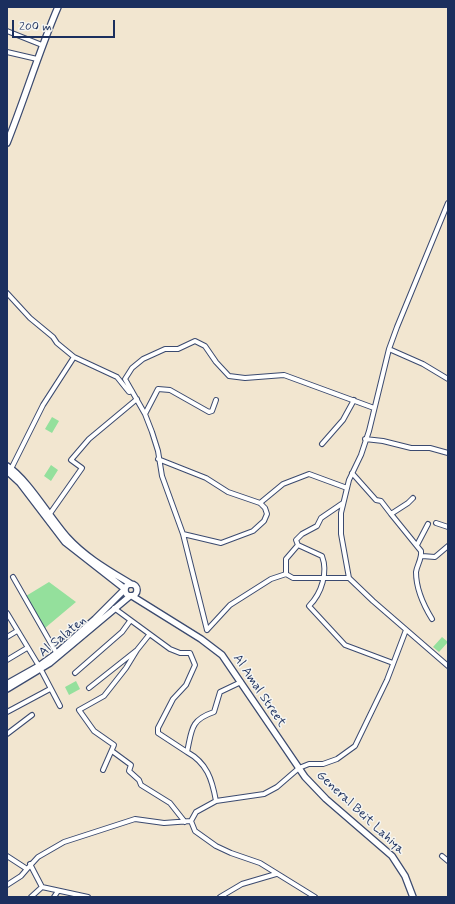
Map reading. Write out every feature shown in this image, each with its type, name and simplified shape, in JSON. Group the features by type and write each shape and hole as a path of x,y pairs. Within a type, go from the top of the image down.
{"main road":[{"path":"7,143 30,83 42,45 58,7"},
{"path":"8,469 23,480 68,539 88,556 131,584 137,590 136,594 131,596 125,593 125,589 65,542 8,469"},
{"path":"125,589 131,584"},
{"name":"Al Salaten","path":"57,655 125,589"},
{"name":"Al Salaten","path":"7,689 57,655 114,608 131,596"},
{"name":"Al Amal Street","path":"131,596 211,646 229,664 298,768"},
{"name":"Al Salaten","path":"7,684 39,668"},
{"name":"General Beit Lahiya","path":"298,768 321,794 392,856 405,876 413,897"}],"street":[{"path":"7,31 42,45"},
{"path":"7,52 37,59"},
{"path":"448,203 389,348 369,431 365,439 361,455 352,473 343,503 341,534 349,578 372,601 448,666"},
{"path":"7,293 30,318 74,357 117,377 129,392 132,391"},
{"path":"349,578 293,578 286,574 271,579 230,605 207,630 183,534 162,476 158,459 158,451 145,414 125,379 126,374 137,363 165,349 178,349 194,340 205,346 216,362 229,376 245,378 284,375 314,385 329,393 354,400 374,408"},
{"path":"389,348 423,364 448,379"},
{"path":"8,469 43,405 74,357"},
{"path":"145,414 158,389 170,390 209,412 212,411 216,400"},
{"path":"49,515 82,468 71,460 89,438 125,407 137,399"},
{"path":"322,444 343,420 354,400"},
{"path":"365,439 383,441 411,448 430,448 448,453"},
{"path":"158,459 206,478 228,492 260,503 265,508 267,514 264,521 253,532 221,542 183,534"},
{"path":"352,473 376,500 381,501 417,545 422,556 416,572 418,584 424,606 432,620"},
{"path":"260,503 282,484 309,474 347,488"},
{"path":"391,514 413,498"},
{"path":"343,503 321,518 317,526 302,534 296,540 298,545 322,556 325,563 324,578 317,598 309,606 345,645 393,663"},
{"path":"436,523 448,527"},
{"path":"417,545 428,524"},
{"path":"286,574 286,559 298,545"},
{"path":"422,556 435,557 448,546"},
{"path":"14,577 57,655"},
{"path":"114,608 170,649 180,653 190,653 195,665 186,685 173,699 158,728 158,733 198,758 213,785 216,800"},
{"path":"7,614 60,706"},
{"path":"75,673 122,632 130,621"},
{"path":"191,821 196,812 216,800 264,794 277,787 298,768 309,764 323,764 337,759 355,746 365,728 406,630"},
{"path":"7,637 17,631"},
{"path":"103,770 114,745 94,731 79,710 104,696 149,635"},
{"path":"7,660 27,648"},
{"path":"89,688 137,650"},
{"path":"187,752 192,728 200,717 214,712 220,692 241,682"},
{"path":"7,712 50,689"},
{"path":"7,734 32,716"},
{"path":"112,751 131,764 129,771 139,780 141,785 170,803 185,822"},
{"path":"7,885 21,876 30,864 38,857 64,842 87,833 136,819 164,823 191,821"},
{"path":"191,821 195,831 216,846 231,853 260,862 276,874 315,897"},
{"path":"7,856 27,868"},
{"path":"442,856 448,860"},
{"path":"30,864 42,887 88,897"},
{"path":"220,897 242,884 276,874"},
{"path":"32,897 42,887"},
{"path":"54,897 58,891"}],"green space":[{"path":"52,417 59,421 52,433 45,429"},
{"path":"51,465 58,470 51,481 44,476"},
{"path":"49,582 76,602 45,628 26,596"},
{"path":"442,637 448,642 439,652 433,647"},
{"path":"76,681 80,689 69,695 65,687"}]}
